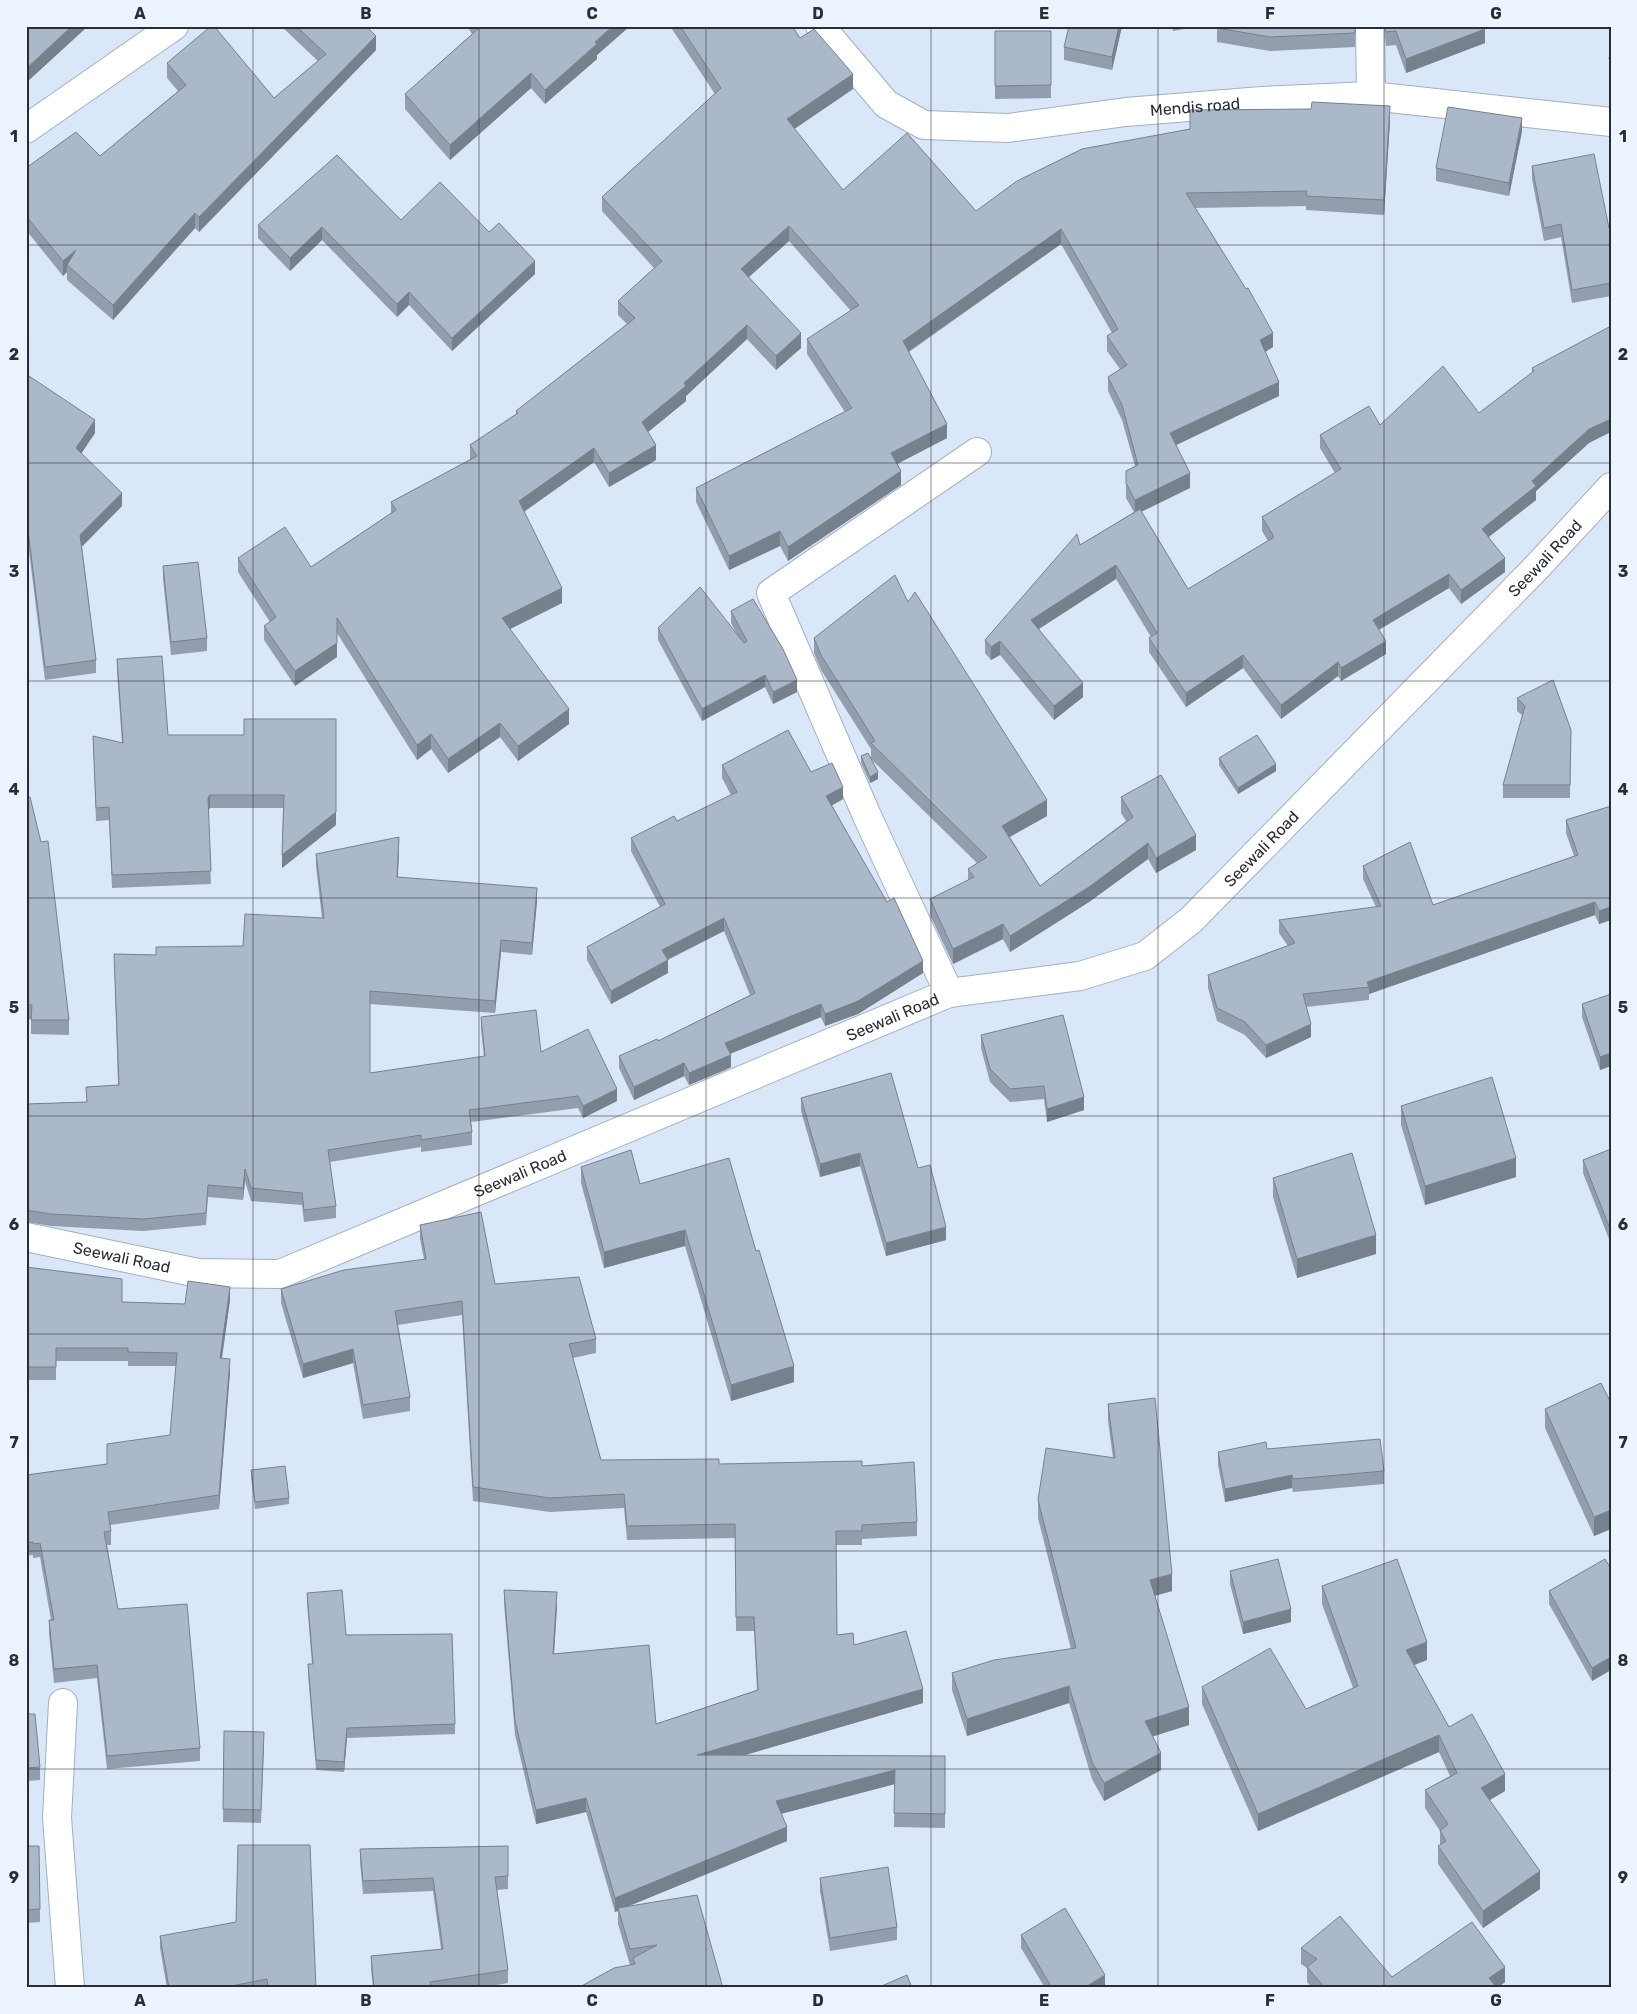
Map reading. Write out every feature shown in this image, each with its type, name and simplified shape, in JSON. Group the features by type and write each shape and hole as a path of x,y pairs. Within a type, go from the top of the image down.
{"street":[{"path":"26,129 174,26"},
{"name":"Mendis road","path":"820,26 886,104 924,125 1008,128 1146,110 1262,101 1371,96 1611,122"},
{"path":"1370,26 1371,96"},
{"path":"948,993 867,816 771,593 977,452"},
{"name":"Seewali Road","path":"26,1237 198,1273 280,1274 948,993 1080,976 1144,956 1191,920 1212,899 1535,569 1611,486"},
{"path":"63,1703 57,1818 70,1988"}],"building":[{"path":"26,26 72,26 28,67 26,65"},
{"path":"211,26 214,26 274,98 326,54 296,26 366,26 376,36 199,217 195,213 113,305 67,265 76,250 63,261 26,216 26,168 76,132 100,156 186,85 167,63"},
{"path":"477,26 613,26 595,42 597,44 545,90 531,73 450,145 405,94 478,29"},
{"path":"680,26 792,26 800,38 814,29 853,74 787,119 843,190 907,133 976,211 1017,181 1082,149 1190,129 1190,110 1311,109 1312,102 1390,106 1384,200 1306,196 1307,191 1186,193 1246,289 1248,288 1273,333 1260,340 1279,382 1170,433 1190,473 1135,500 1126,483 1126,471 1138,465 1122,405 1108,377 1127,365 1107,336 1118,329 1061,229 903,341 947,424 891,453 901,471 788,547 780,531 729,556 696,488 852,408 807,339 859,305 789,226 741,269 801,333 776,356 747,325 684,383 686,386 642,422 656,445 609,473 594,448 519,501 562,588 502,618 569,709 518,746 500,723 448,759 431,734 417,745 337,618 337,643 295,671 264,626 276,617 238,558 285,527 311,567 396,510 391,502 477,456 470,445 518,413 516,411 635,318 618,301 662,261 602,197 721,88"},
{"path":"1069,26 1119,26 1112,57 1064,47"},
{"path":"1217,26 1355,26 1355,33 1270,37 1217,28"},
{"path":"1385,26 1485,26 1485,29 1406,59 1396,31 1386,32"},
{"path":"995,31 1051,31 1051,85 995,86"},
{"path":"1448,107 1522,118 1509,183 1436,168"},
{"path":"1594,154 1609,228 1611,228 1611,283 1572,290 1561,224 1544,228 1532,166"},
{"path":"337,155 401,220 440,182 489,232 499,223 535,261 452,338 409,292 397,304 322,227 290,258 258,225"},
{"path":"1609,327 1611,330 1611,419 1589,429 1532,481 1536,486 1482,529 1505,558 1461,590 1449,574 1373,620 1386,641 1341,668 1338,662 1281,705 1243,655 1186,693 1149,638 1157,633 1116,565 1031,620 1083,683 1054,706 1000,641 991,647 985,640 1077,534 1080,545 1140,509 1188,589 1274,537 1262,517 1341,469 1320,435 1369,406 1380,425 1443,366 1479,413 1534,371 1532,368"},
{"path":"26,374 95,420 76,448 122,493 80,535 96,660 45,667 28,530 26,535"},
{"path":"198,562 207,638 171,642 163,566"},
{"path":"895,575 908,602 915,592 1047,800 1002,826 1040,886 1133,817 1121,797 1161,775 1196,835 1156,858 1148,843 1089,887 1010,936 1003,924 953,949 930,899 974,877 968,869 987,857 871,743 875,741 821,655 814,638"},
{"path":"700,587 744,643 747,641 731,611 753,599 783,649 797,680 773,692 765,675 702,709 658,628"},
{"path":"162,656 168,735 244,735 244,719 336,719 336,812 282,855 284,795 210,795 208,798 211,871 112,875 109,807 96,808 93,736 123,743 117,659"},
{"path":"1553,680 1571,730 1570,785 1503,785 1525,706 1517,698"},
{"path":"788,730 811,772 832,763 843,787 826,796 887,902 894,898 923,961 858,1001 825,1014 821,1004 725,1043 731,1055 689,1073 684,1063 634,1087 619,1056 657,1039 658,1041 755,993 724,918 662,950 668,960 611,991 587,947 665,904 631,838 674,816 677,821 737,792 722,765"},
{"path":"1257,735 1276,764 1238,788 1219,758"},
{"path":"868,753 878,772 870,777 861,756"},
{"path":"30,797 41,842 48,841 69,1020 31,1020 32,1005 26,1005 26,798"},
{"path":"1611,806 1611,907 1599,911 1595,902 1367,982 1369,987 1303,994 1311,1024 1266,1045 1245,1022 1217,1008 1208,975 1295,943 1279,920 1381,906 1363,866 1410,842 1433,905 1578,855 1566,820"},
{"path":"399,837 397,877 537,888 532,943 501,940 495,1001 370,991 370,1073 485,1056 481,1017 536,1010 541,1052 588,1029 617,1089 583,1106 578,1096 469,1110 472,1132 421,1140 421,1135 328,1150 336,1206 304,1210 302,1193 251,1188 245,1169 243,1188 208,1185 206,1213 143,1219 51,1214 26,1210 26,1104 87,1102 86,1087 119,1085 114,954 156,955 156,947 243,946 245,914 324,918 316,854"},
{"path":"1611,994 1611,1053 1600,1057 1582,1004"},
{"path":"1063,1015 1084,1097 1047,1109 1044,1086 1010,1089 990,1069 981,1035"},
{"path":"891,1073 918,1168 930,1165 946,1227 886,1243 860,1153 820,1164 801,1098"},
{"path":"1492,1077 1516,1158 1425,1186 1401,1106"},
{"path":"1611,1149 1611,1226 1609,1226 1583,1160"},
{"path":"631,1150 640,1184 729,1158 756,1251 759,1250 794,1366 731,1385 685,1230 604,1252 581,1167"},
{"path":"1352,1153 1376,1235 1297,1259 1273,1178"},
{"path":"481,1212 495,1284 579,1277 596,1339 569,1344 601,1460 719,1459 719,1464 862,1461 862,1466 914,1462 917,1522 862,1525 862,1531 836,1531 837,1635 853,1633 854,1645 906,1631 923,1689 697,1755 945,1756 945,1814 894,1813 895,1770 776,1801 787,1827 615,1898 586,1798 536,1810 515,1721 504,1590 557,1592 553,1654 649,1645 656,1724 758,1690 754,1617 736,1617 735,1524 627,1526 624,1494 550,1498 473,1487 462,1301 395,1311 410,1397 363,1405 353,1349 303,1364 281,1289 344,1270 426,1259 420,1225"},
{"path":"26,1267 122,1279 122,1302 185,1304 188,1281 230,1287 220,1358 230,1359 219,1495 108,1512 111,1531 104,1532 118,1609 187,1604 200,1748 107,1756 97,1665 54,1669 49,1620 54,1620 40,1543 26,1543 26,1475 107,1464 107,1444 170,1435 177,1353 128,1352 128,1348 56,1348 56,1367 26,1367"},
{"path":"1601,1383 1611,1403 1611,1510 1594,1517 1545,1409"},
{"path":"1155,1398 1172,1574 1150,1580 1189,1707 1145,1721 1161,1753 1104,1783 1092,1762 1069,1686 967,1719 952,1673 994,1660 1076,1648 1038,1500 1046,1448 1115,1458 1108,1404"},
{"path":"1380,1439 1384,1471 1293,1479 1292,1475 1225,1489 1218,1452 1266,1442 1267,1449"},
{"path":"285,1466 289,1498 255,1502 251,1470"},
{"path":"1278,1559 1291,1609 1243,1622 1230,1571"},
{"path":"1397,1559 1427,1642 1406,1650 1449,1727 1472,1714 1505,1774 1481,1788 1540,1871 1483,1911 1438,1846 1446,1841 1440,1831 1448,1824 1425,1790 1457,1773 1439,1735 1258,1814 1202,1687 1270,1648 1306,1709 1358,1686 1322,1586"},
{"path":"1605,1559 1611,1569 1611,1657 1592,1668 1549,1591"},
{"path":"342,1590 346,1635 452,1634 455,1724 347,1728 344,1762 316,1760 308,1664 313,1664 307,1593"},
{"path":"26,1714 35,1714 40,1767 26,1768"},
{"path":"224,1731 264,1732 261,1810 223,1809"},
{"path":"238,1845 310,1845 316,1988 268,1988 267,1979 221,1988 169,1988 160,1936 236,1922"},
{"path":"26,1846 39,1846 40,1909 26,1910"},
{"path":"508,1846 508,1876 495,1877 508,1970 430,1982 431,1988 374,1988 371,1956 443,1949 433,1878 363,1881 360,1849"},
{"path":"888,1867 897,1927 830,1938 820,1878"},
{"path":"697,1895 723,1988 578,1988 614,1968 635,1964 633,1958 657,1945 630,1949 618,1908"},
{"path":"1065,1908 1105,1975 1084,1988 1052,1988 1021,1935"},
{"path":"1340,1916 1392,1977 1472,1922 1505,1967 1489,1978 1497,1988 1325,1988 1307,1967 1317,1959 1301,1948"},
{"path":"907,1975 912,1988 877,1988"}]}
